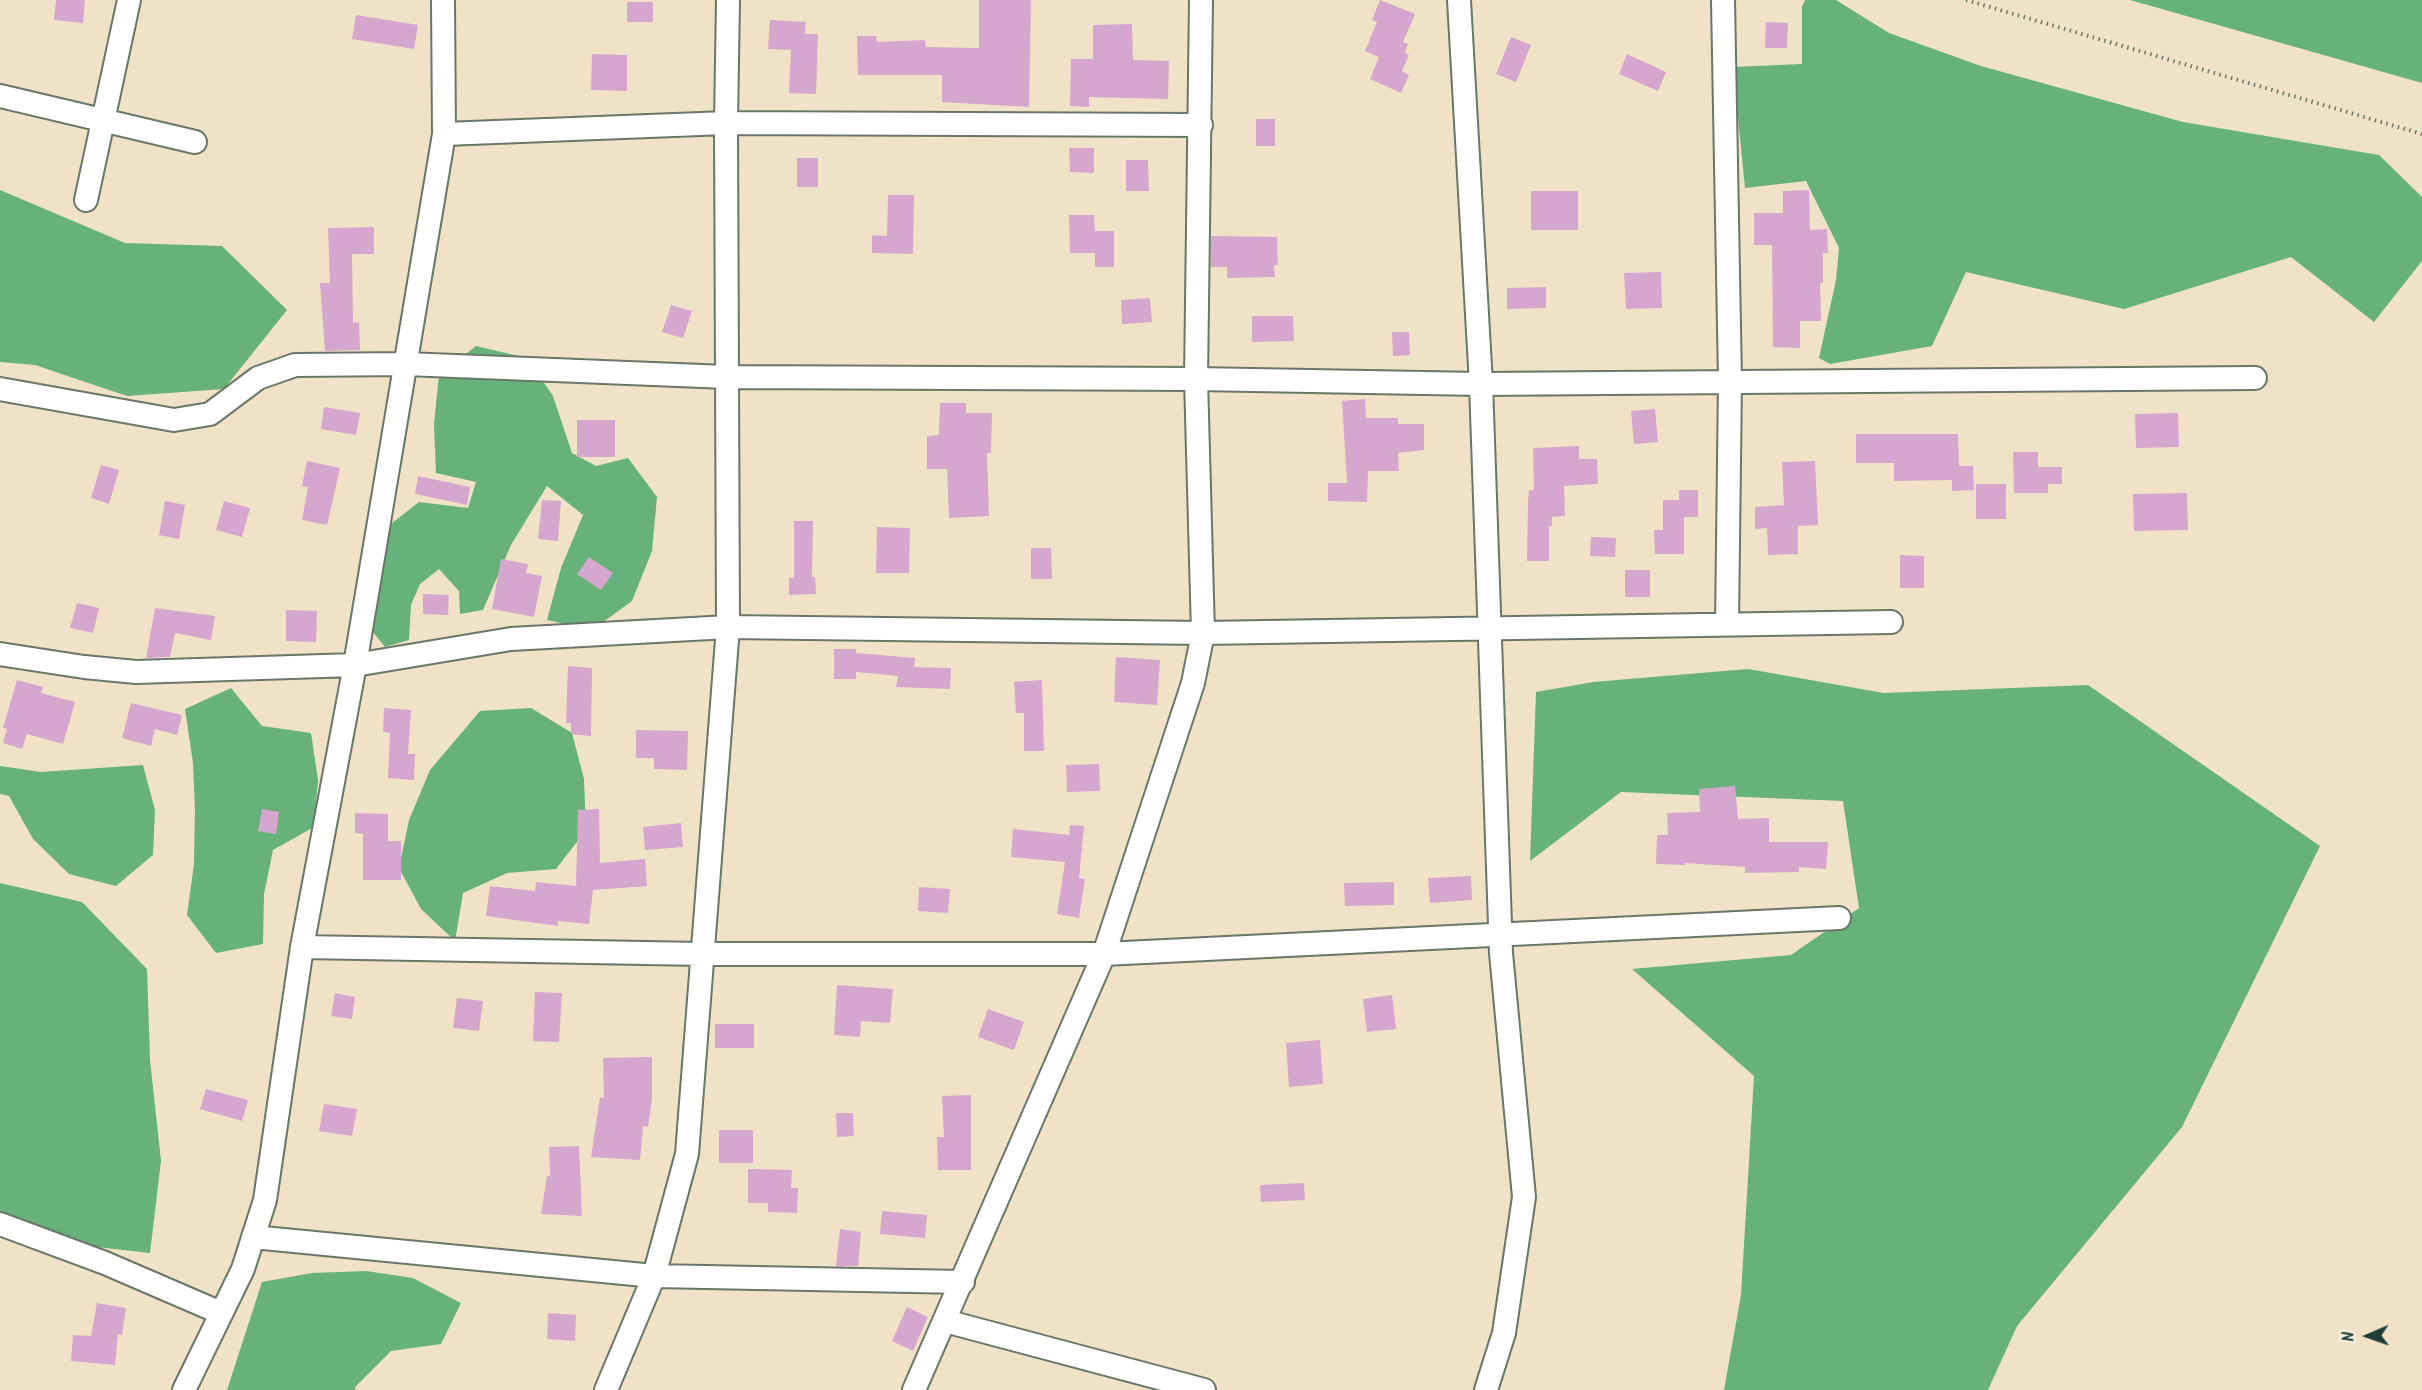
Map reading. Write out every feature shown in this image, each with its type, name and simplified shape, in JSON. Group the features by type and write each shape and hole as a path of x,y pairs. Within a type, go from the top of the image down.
{"street":[{"path":"86,200 129,0"},
{"path":"184,1390 243,1269 265,1200 302,947 355,665 444,134 443,0"},
{"path":"606,1390 654,1276 687,1154 728,627 726,123 728,0"},
{"path":"914,1390 1104,954 1193,683 1203,633 1196,379 1201,0"},
{"path":"1459,0 1481,384 1500,935 1524,1197 1504,1333 1486,1390"},
{"path":"1722,0 1730,381 1727,624"},
{"path":"0,96 195,142"},
{"path":"444,134 726,123 1201,125"},
{"path":"0,389 174,420 210,414 258,378 295,365 406,364 727,377 1196,379 1481,384 2255,378"},
{"path":"0,654 84,668 136,672 355,665 511,639 728,627 1203,633 1891,622"},
{"path":"302,947 702,954 1104,954 1839,918"},
{"path":"0,1224 105,1263 221,1313"},
{"path":"253,1236 654,1276 963,1282"},
{"path":"945,1321 1204,1390"}],"path":[{"path":"1966,0 2422,134"}],"green space":[{"path":"1805,0 1836,0 1889,33 1981,66 2183,122 2379,155 2422,197 2422,261 2374,322 2291,257 2124,309 1966,272 1932,346 1830,364 1819,358 1836,280 1839,248 1806,181 1745,188 1733,67 1802,64 1802,7"},
{"path":"2130,0 2422,0 2422,83"},
{"path":"0,190 125,243 222,246 287,310 224,389 127,396 35,365 0,362"},
{"path":"476,346 527,358 553,396 572,453 596,466 628,458 657,497 652,551 632,601 592,630 547,620 561,568 583,515 547,486 511,545 483,610 460,614 459,591 439,569 420,584 411,605 409,640 385,647 368,626 382,531 419,502 468,508 476,482 436,473 434,424 439,375"},
{"path":"1748,669 1884,693 2088,685 2320,846 2182,1127 2017,1326 1988,1390 1724,1390 1741,1295 1754,1076 1632,969 1791,955 1859,908 1843,801 1621,792 1530,861 1536,692 1593,682"},
{"path":"231,688 262,726 311,733 318,780 314,827 273,850 264,894 263,944 216,953 187,915 194,864 195,810 193,763 185,709"},
{"path":"531,708 572,733 584,779 586,830 556,869 507,873 463,893 455,941 421,909 399,868 409,820 430,770 480,711"},
{"path":"143,765 155,810 153,855 116,886 69,874 33,839 9,796 0,794 0,766 41,772"},
{"path":"0,883 82,902 147,969 150,1060 161,1161 150,1253 52,1242 0,1218"},
{"path":"366,1271 413,1278 461,1303 441,1344 391,1351 355,1387 356,1390 227,1390 262,1282 312,1273"}],"building":[{"path":"56,0 85,0 83,23 54,20"},
{"path":"979,0 1031,0 1029,107 942,102 942,75 858,75 857,36 876,36 877,42 925,40 926,47 979,48"},
{"path":"1380,0 1415,14 1403,42 1408,44 1405,53 1409,55 1402,71 1409,75 1401,93 1370,79 1379,57 1365,51 1377,22 1372,20"},
{"path":"627,2 653,2 653,22 627,22"},
{"path":"356,15 418,25 414,49 352,39"},
{"path":"770,20 806,22 805,34 818,34 816,94 789,93 791,50 768,49"},
{"path":"1766,22 1788,23 1787,48 1765,48"},
{"path":"1132,24 1133,60 1169,61 1168,99 1089,97 1089,107 1070,106 1071,59 1093,59 1093,25"},
{"path":"1511,37 1531,45 1516,82 1496,74"},
{"path":"592,54 627,55 627,91 591,90"},
{"path":"1627,54 1666,72 1658,91 1619,74"},
{"path":"1256,119 1275,119 1275,146 1256,146"},
{"path":"1069,148 1094,148 1094,173 1070,172"},
{"path":"797,158 818,158 818,187 797,187"},
{"path":"1126,160 1148,160 1149,191 1126,191"},
{"path":"1809,190 1810,230 1827,229 1828,253 1823,253 1823,283 1820,283 1821,321 1800,321 1800,348 1773,347 1772,245 1754,245 1754,213 1783,213 1783,191"},
{"path":"1531,191 1578,191 1578,230 1531,230"},
{"path":"888,195 914,195 913,254 872,253 872,235 887,236"},
{"path":"1069,215 1094,215 1095,231 1114,231 1114,267 1095,267 1095,253 1070,253"},
{"path":"374,227 374,254 352,254 353,323 359,322 360,350 325,351 320,283 330,283 328,228"},
{"path":"1211,236 1277,237 1278,265 1274,265 1275,277 1227,278 1227,267 1211,267"},
{"path":"1661,272 1662,308 1626,309 1624,273"},
{"path":"1546,287 1546,308 1507,309 1507,288"},
{"path":"1150,298 1152,322 1122,324 1121,300"},
{"path":"671,305 692,311 683,338 662,332"},
{"path":"1252,316 1293,316 1294,341 1252,342"},
{"path":"1392,332 1409,332 1410,355 1393,356"},
{"path":"1365,399 1366,418 1398,418 1398,424 1424,424 1424,450 1398,453 1399,471 1368,471 1367,502 1328,501 1328,483 1347,483 1342,401"},
{"path":"940,403 966,403 966,413 992,413 991,453 987,453 989,516 949,518 947,469 927,469 927,436 939,435"},
{"path":"324,407 360,413 356,435 321,429"},
{"path":"1655,409 1658,442 1634,444 1631,411"},
{"path":"2178,413 2179,447 2136,448 2135,414"},
{"path":"577,420 615,420 615,457 577,457"},
{"path":"1856,434 1958,434 1959,466 1973,466 1974,490 1952,491 1952,480 1894,481 1894,463 1856,463"},
{"path":"1579,446 1579,459 1597,459 1598,484 1564,486 1565,516 1552,517 1552,526 1549,526 1549,561 1527,561 1529,490 1534,490 1533,448"},
{"path":"2013,452 2038,452 2038,467 2062,467 2062,484 2048,484 2048,493 2014,493"},
{"path":"307,461 340,468 327,525 302,520 308,487 302,486"},
{"path":"1815,461 1818,525 1798,526 1798,554 1768,555 1767,528 1755,529 1755,507 1784,505 1782,462"},
{"path":"101,465 119,470 109,504 91,498"},
{"path":"418,476 470,487 467,505 415,494"},
{"path":"1976,484 2006,484 2006,519 1976,519"},
{"path":"1679,490 1698,490 1698,517 1684,517 1684,554 1655,554 1654,530 1663,530 1663,500 1679,500"},
{"path":"2187,493 2188,530 2134,531 2133,494"},
{"path":"542,500 561,501 558,541 538,539"},
{"path":"165,501 185,505 179,539 159,535"},
{"path":"224,501 250,508 242,537 216,530"},
{"path":"794,521 813,521 812,577 815,577 816,594 789,595 789,578 794,578"},
{"path":"877,527 910,528 909,573 876,573"},
{"path":"1591,537 1616,538 1615,557 1590,556"},
{"path":"1031,548 1051,548 1052,579 1031,579"},
{"path":"1900,555 1924,556 1924,588 1900,588"},
{"path":"589,557 613,573 601,590 577,574"},
{"path":"501,559 528,564 526,573 542,576 534,617 492,609"},
{"path":"1625,570 1650,570 1650,597 1625,597"},
{"path":"423,594 449,595 448,615 423,614"},
{"path":"77,603 99,608 93,633 70,628"},
{"path":"155,608 215,616 211,640 175,633 170,657 146,658"},
{"path":"286,610 317,611 316,642 286,641"},
{"path":"834,649 856,649 856,653 915,658 914,667 951,668 950,689 896,687 898,676 856,672 856,679 834,679"},
{"path":"1116,657 1160,660 1157,705 1114,702"},
{"path":"568,666 592,668 591,736 571,734 571,723 566,723"},
{"path":"17,680 43,687 41,693 75,702 63,744 27,734 22,749 3,743 7,729 3,728"},
{"path":"1042,680 1044,751 1024,751 1024,713 1016,713 1014,682"},
{"path":"131,703 182,715 177,735 155,729 151,746 122,738"},
{"path":"384,708 411,710 408,754 415,754 414,780 388,778 390,733 383,732"},
{"path":"636,730 688,731 687,770 654,769 654,758 636,758"},
{"path":"1099,764 1100,791 1067,792 1066,765"},
{"path":"1735,786 1738,819 1769,818 1769,842 1828,842 1826,869 1799,867 1799,872 1745,873 1745,867 1685,863 1685,865 1656,864 1657,835 1668,835 1667,813 1700,812 1699,789"},
{"path":"262,809 279,812 276,834 258,831"},
{"path":"599,809 600,863 645,859 647,886 593,890 589,924 558,921 558,926 486,916 490,886 535,891 536,882 576,886 578,810"},
{"path":"355,813 388,814 388,841 401,841 401,880 363,880 363,834 355,833"},
{"path":"681,823 683,847 645,850 643,827"},
{"path":"1070,825 1084,826 1079,878 1085,879 1079,918 1057,914 1065,862 1011,857 1013,829 1069,835"},
{"path":"1471,876 1472,900 1430,903 1428,878"},
{"path":"1394,882 1394,905 1345,906 1344,883"},
{"path":"919,887 950,889 948,913 918,911"},
{"path":"837,985 893,989 890,1023 861,1021 860,1037 834,1035"},
{"path":"535,992 562,993 559,1042 533,1041"},
{"path":"335,993 355,997 352,1019 331,1016"},
{"path":"1392,995 1396,1029 1367,1032 1363,999"},
{"path":"457,998 483,1001 479,1031 453,1028"},
{"path":"988,1009 1024,1022 1014,1050 978,1037"},
{"path":"715,1024 754,1024 754,1048 715,1048"},
{"path":"1320,1040 1323,1084 1289,1087 1286,1043"},
{"path":"652,1057 652,1099 648,1127 643,1126 640,1160 591,1157 600,1097 604,1098 603,1058"},
{"path":"206,1089 248,1100 242,1121 200,1109"},
{"path":"971,1095 971,1170 938,1170 937,1137 944,1137 942,1096"},
{"path":"324,1104 357,1109 352,1136 319,1131"},
{"path":"836,1113 853,1113 854,1136 837,1137"},
{"path":"719,1130 753,1130 753,1163 719,1163"},
{"path":"579,1146 582,1216 541,1214 547,1176 550,1176 549,1147"},
{"path":"748,1169 792,1170 791,1188 798,1188 797,1213 768,1212 768,1203 748,1203"},
{"path":"1304,1183 1305,1200 1261,1202 1260,1185"},
{"path":"882,1211 927,1215 925,1238 880,1234"},
{"path":"840,1229 861,1232 858,1266 836,1266"},
{"path":"97,1303 126,1308 122,1335 118,1334 115,1365 71,1361 73,1335 91,1336"},
{"path":"907,1307 928,1317 913,1351 892,1341"},
{"path":"548,1313 576,1315 575,1341 547,1339"}]}
